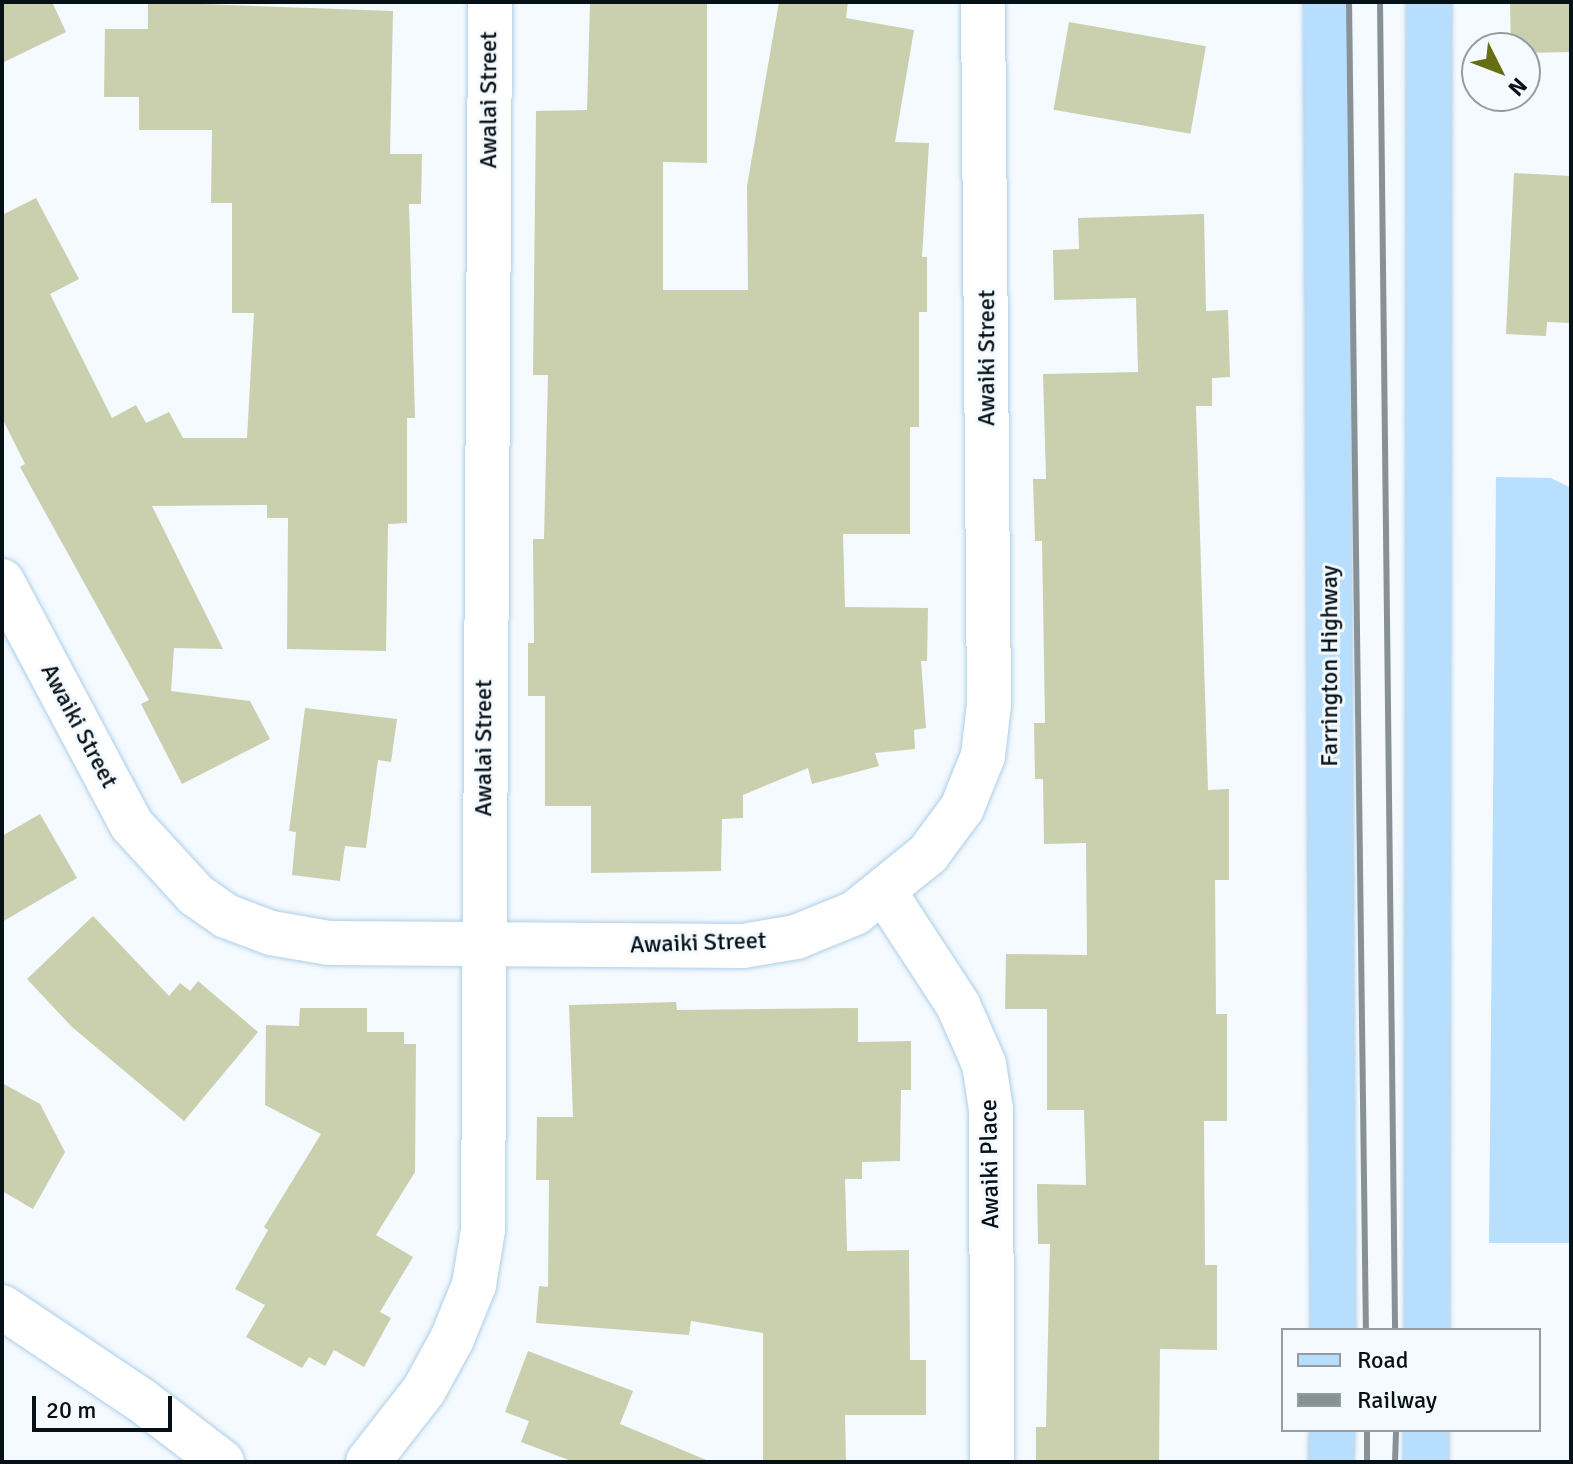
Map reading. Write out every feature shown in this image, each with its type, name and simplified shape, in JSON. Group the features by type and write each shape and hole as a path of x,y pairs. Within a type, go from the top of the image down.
{"main road":[{"name":"Farrington Highway","path":"1326,2 1333,1328"},
{"path":"1427,1328 1429,2"},
{"path":"1331,1462 1332,1432"},
{"path":"1426,1432 1426,1462"}],"street":[{"name":"Awalai Street","path":"368,1462 424,1390 474,1285 483,1230 482,945 490,2"},
{"name":"Awaiki Street","path":"2,581 132,825 196,895 226,916 271,933 329,943 743,946 796,937 855,913 885,893 928,854 962,808 983,756 988,717 983,2"},
{"name":"Awaiki Place","path":"885,893 958,1005 984,1064 991,1109 992,1462"},
{"path":"2,1307 141,1400 222,1462"}],"shaded area":[{"path":"1496,477 1551,478 1571,488 1571,1243 1489,1243"}],"building":[{"path":"2,2 52,2 66,32 2,63"},
{"path":"148,2 393,11 390,154 422,154 421,204 409,204 415,418 407,418 407,523 388,524 386,651 287,649 288,518 267,518 267,505 152,506 223,649 174,648 171,691 250,701 270,739 182,784 141,704 149,700 20,467 25,464 2,418 2,215 36,198 79,279 50,294 112,418 136,405 146,423 169,412 183,438 247,438 254,313 232,313 232,203 211,203 212,130 139,130 139,97 104,97 105,29 148,29"},
{"path":"590,2 707,2 707,163 663,162 663,290 748,290 747,186 779,2 848,2 846,18 914,30 895,142 929,143 922,257 927,257 927,312 919,312 919,427 910,427 910,534 843,534 845,607 928,608 927,661 921,661 926,728 914,730 915,749 875,753 879,766 812,784 808,768 743,795 743,818 722,819 721,871 591,873 591,806 545,806 545,696 528,696 528,643 534,643 533,539 544,539 548,375 533,375 536,111 587,110"},
{"path":"1510,2 1571,2 1571,52 1541,53 1541,32 1511,32"},
{"path":"1069,22 1206,46 1190,134 1054,110"},
{"path":"1514,173 1571,176 1571,323 1547,322 1546,336 1506,334"},
{"path":"1204,214 1206,311 1228,310 1230,377 1212,378 1212,406 1196,406 1208,790 1229,789 1229,880 1215,880 1216,1014 1227,1014 1227,1121 1204,1121 1205,1265 1217,1265 1217,1350 1160,1349 1159,1462 1036,1462 1036,1427 1046,1427 1050,1244 1038,1244 1037,1184 1086,1185 1084,1110 1047,1110 1047,1009 1005,1009 1006,954 1087,955 1086,843 1044,844 1043,779 1035,779 1034,723 1045,723 1042,541 1035,541 1033,479 1046,479 1043,374 1138,372 1136,298 1054,300 1053,250 1079,249 1078,218"},
{"path":"305,708 397,719 391,762 378,760 366,848 345,846 340,881 292,875 296,832 289,831"},
{"path":"40,814 77,878 2,922 2,836"},
{"path":"93,916 169,996 180,983 190,991 198,981 258,1032 184,1121 72,1027 27,979"},
{"path":"676,1002 677,1010 858,1008 858,1042 911,1041 911,1090 901,1090 900,1161 862,1162 862,1179 845,1179 847,1251 909,1250 910,1360 926,1360 926,1415 845,1415 846,1462 763,1462 763,1333 691,1321 689,1335 536,1323 539,1286 548,1287 549,1180 536,1180 537,1117 573,1117 569,1005"},
{"path":"300,1008 367,1008 367,1032 404,1032 404,1044 416,1044 415,1172 376,1235 413,1257 380,1312 391,1318 364,1367 334,1350 325,1366 309,1357 302,1368 246,1337 265,1305 235,1289 268,1230 264,1227 321,1134 265,1105 266,1025 299,1026"},
{"path":"2,1083 40,1104 65,1152 33,1209 2,1191"},
{"path":"528,1351 633,1391 620,1424 711,1462 574,1462 521,1442 529,1421 505,1412"}],"railway":[{"path":"1349,2 1366,1328"},
{"path":"1380,2 1395,1328"},
{"path":"1367,1432 1367,1462"},
{"path":"1395,1462 1396,1432"}]}
